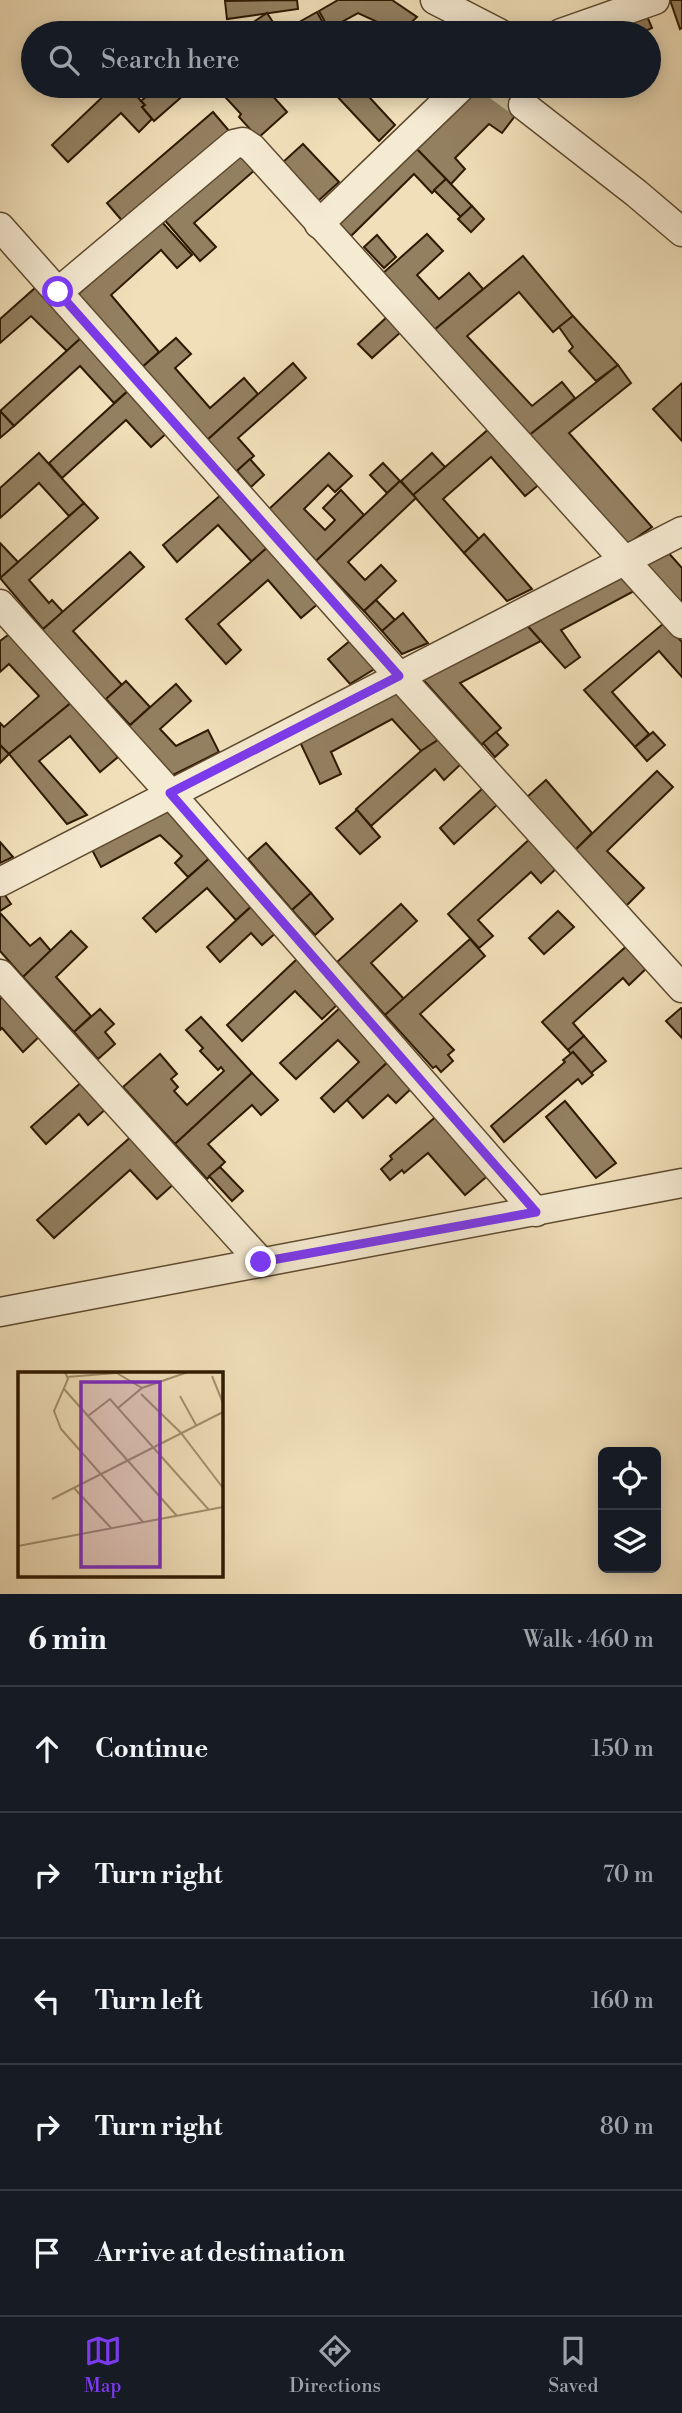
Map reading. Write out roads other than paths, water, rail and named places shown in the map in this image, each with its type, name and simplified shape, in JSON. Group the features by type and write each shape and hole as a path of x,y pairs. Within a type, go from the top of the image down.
{"street":[{"path":"435,0 476,21"},
{"path":"596,21 656,0"},
{"path":"319,224 450,98"},
{"path":"523,105 682,232"},
{"path":"58,292 234,144 243,142 252,148 682,624"},
{"path":"0,227 399,676 682,988"},
{"path":"0,882 682,531"},
{"path":"0,604 170,793 536,1212"},
{"path":"0,974 261,1262"},
{"path":"0,1312 682,1183"}],"tunnel":[{"path":"513,98 523,105"}]}
